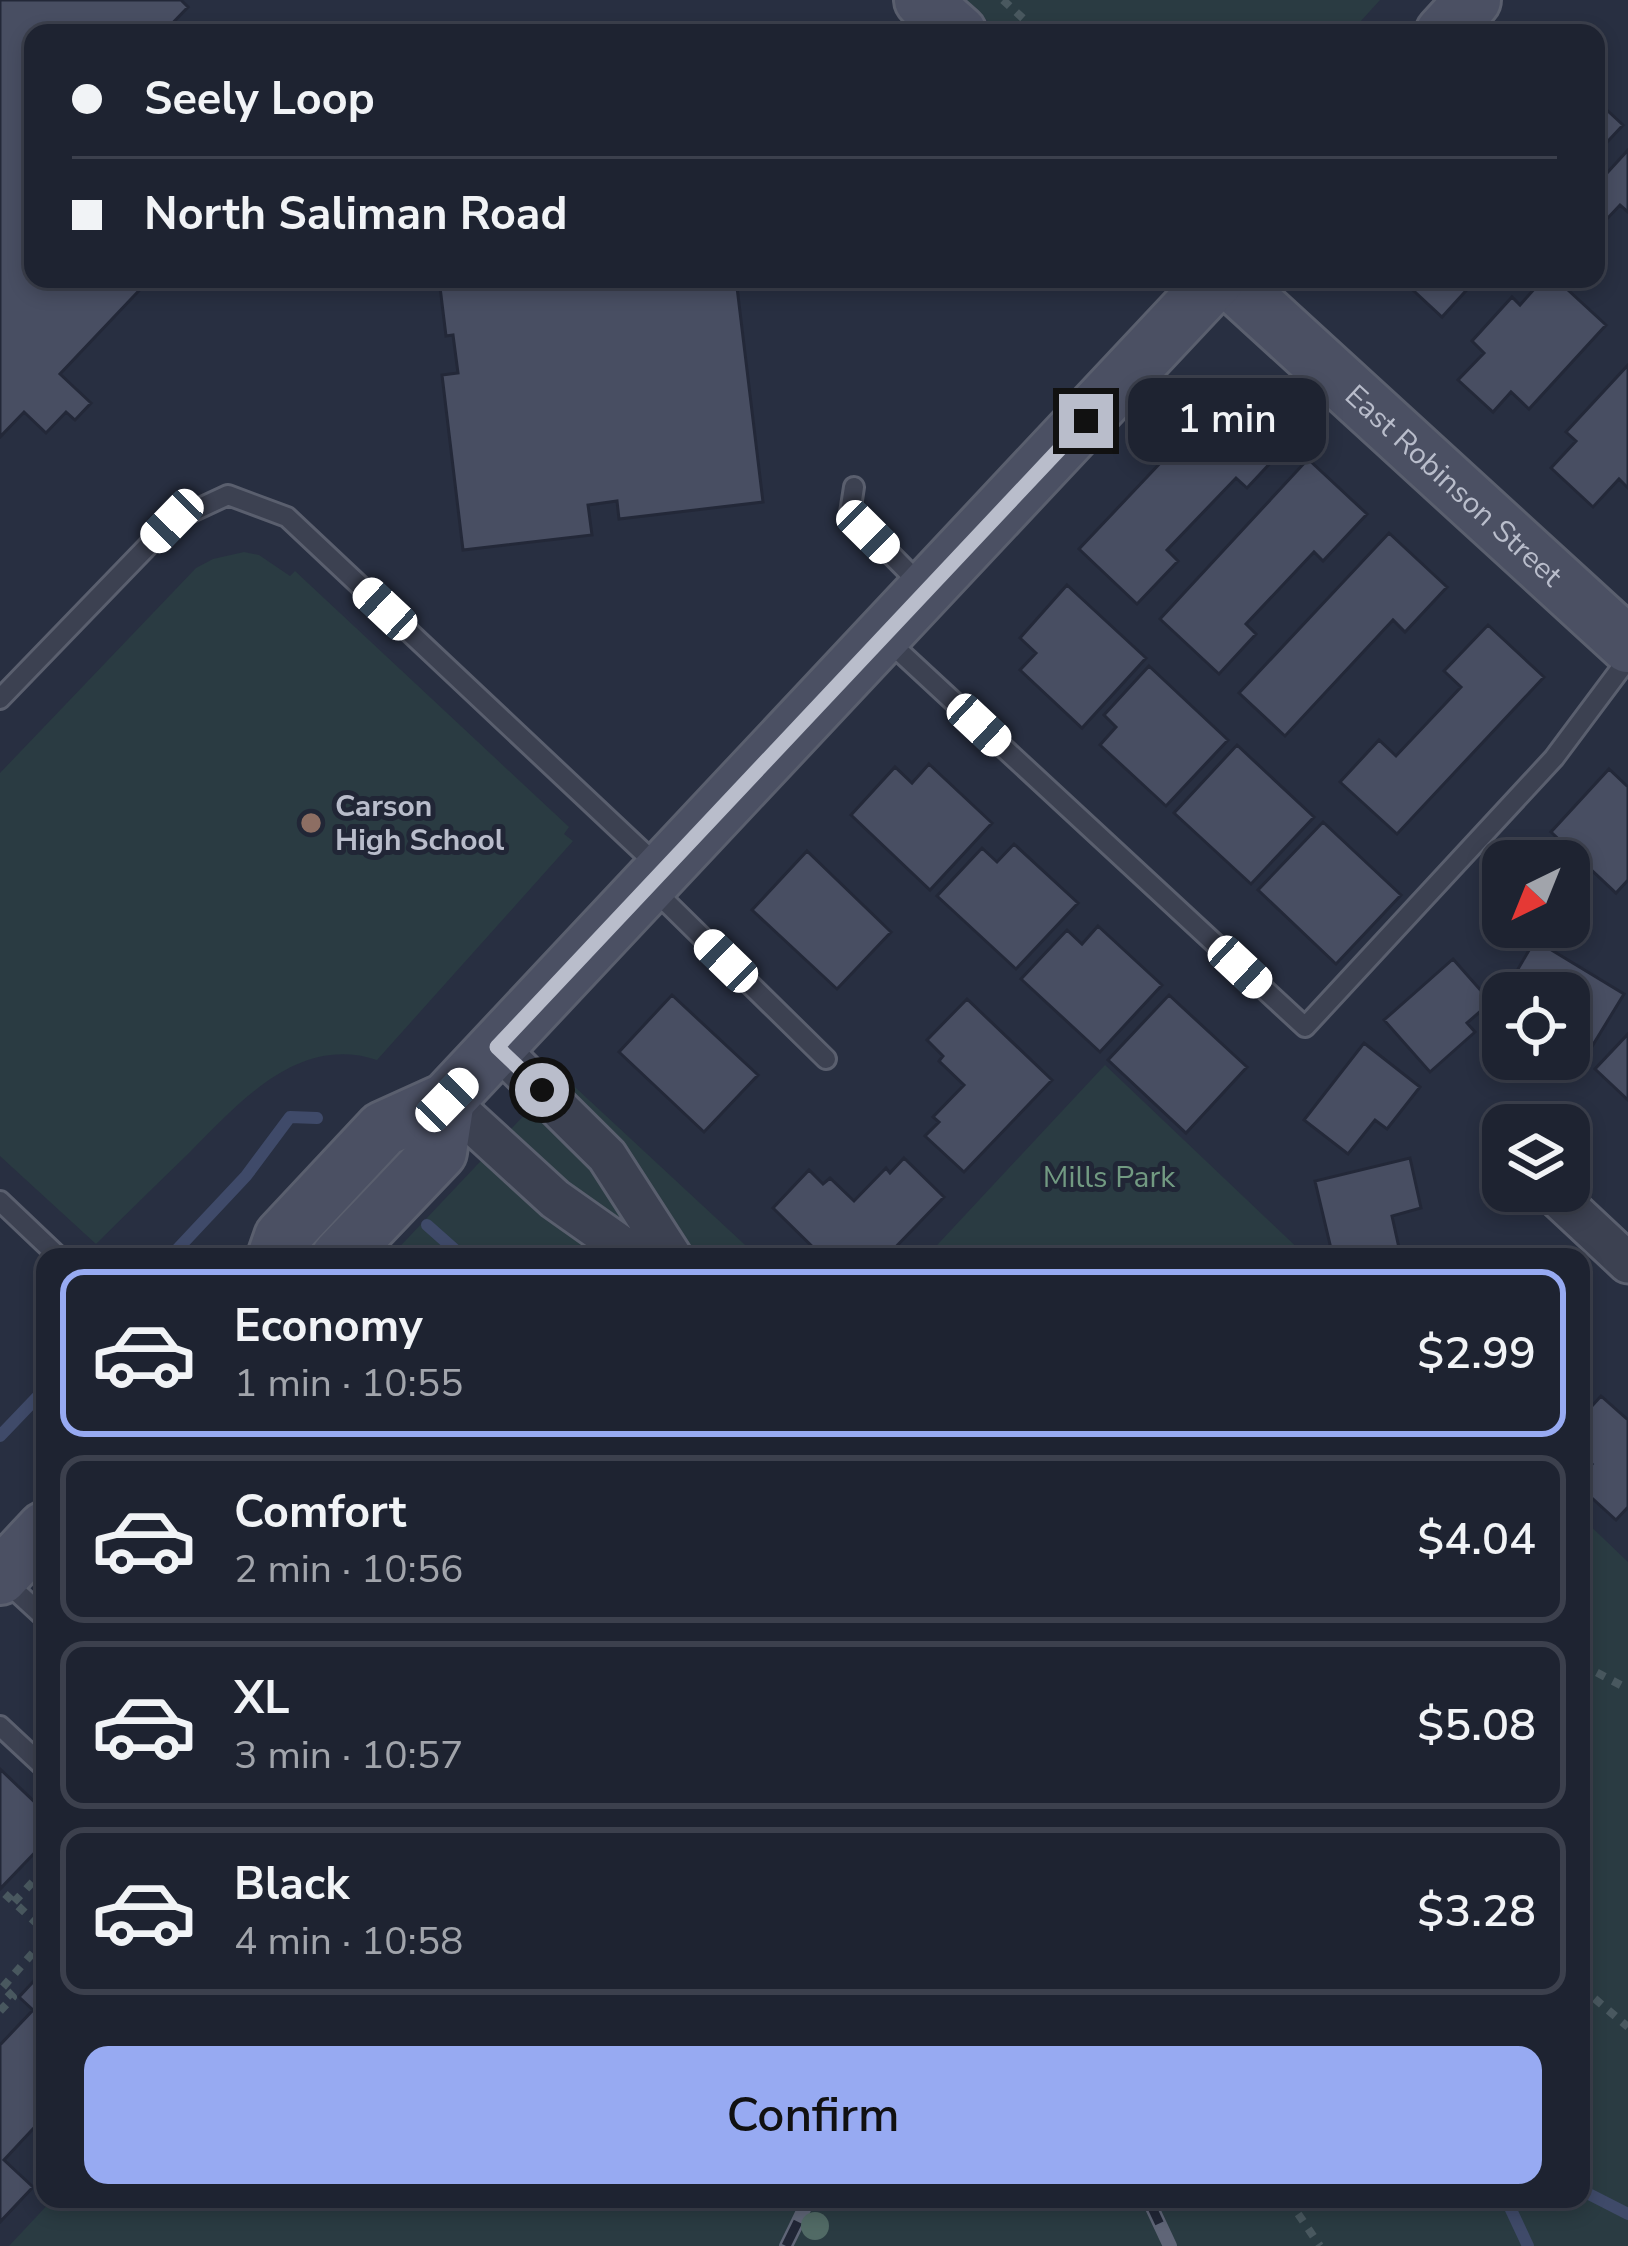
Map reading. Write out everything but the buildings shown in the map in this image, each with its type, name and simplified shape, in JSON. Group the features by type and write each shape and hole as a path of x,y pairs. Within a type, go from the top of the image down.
{"main road":[{"path":"922,0 948,24"},
{"path":"1451,24 1473,0"},
{"path":"278,1248 282,1237 383,1129 447,1100 1209,288"},
{"name":"East Robinson Street","path":"1238,288 1628,645"},
{"path":"348,1248 439,1152 447,1100"},
{"path":"0,1577 36,1539"}],"street":[{"path":"497,1047 607,1156 666,1248"},
{"path":"447,1100 571,1212 624,1248"},
{"path":"1573,1212 1628,1263"}],"lane":[{"path":"854,487 850,513 927,592"},
{"path":"0,699 172,521 228,495 286,517 656,878 826,1059"},
{"path":"884,638 1305,1028 1554,758 1628,659"},
{"path":"0,1201 50,1248"},
{"path":"0,1577 36,1610"},
{"path":"0,1726 36,1760"}],"path":[{"path":"1004,0 1029,24"},
{"path":"1590,1669 1628,1689"},
{"path":"14,1902 36,1879"},
{"path":"5,1894 36,1925"},
{"path":"0,2011 13,1997 2,1985 36,1945"},
{"path":"1590,1995 1628,2027"},
{"path":"1294,2208 1321,2246"}],"green space":[{"path":"964,0 1380,0 1358,24 991,24"},
{"path":"244,552 259,555 290,576 295,571 569,827 564,834 573,841 377,1060 348,1054 321,1057 272,1078 228,1114 96,1244 0,1156 0,773 196,568"},
{"name":"Mills Park","path":"1105,1065 1298,1248 934,1248"},
{"path":"562,1075 748,1248 399,1248"},
{"path":"1590,1526 1628,1562 1628,2246 9,2246 45,2208 1590,2208"}],"waterway":[{"path":"178,1248 246,1176 290,1117 317,1118"},
{"path":"427,1225 453,1248"},
{"path":"0,1436 36,1398"},
{"path":"1590,2195 1628,2214"},
{"path":"1510,2208 1528,2246"}],"railway":[{"path":"786,2246 805,2208"},
{"path":"1152,2208 1170,2246"}],"place":[{"name":"Carson High School","path":"311,823"}],"route":[{"path":"542,1090 497,1047 1086,421"}]}
